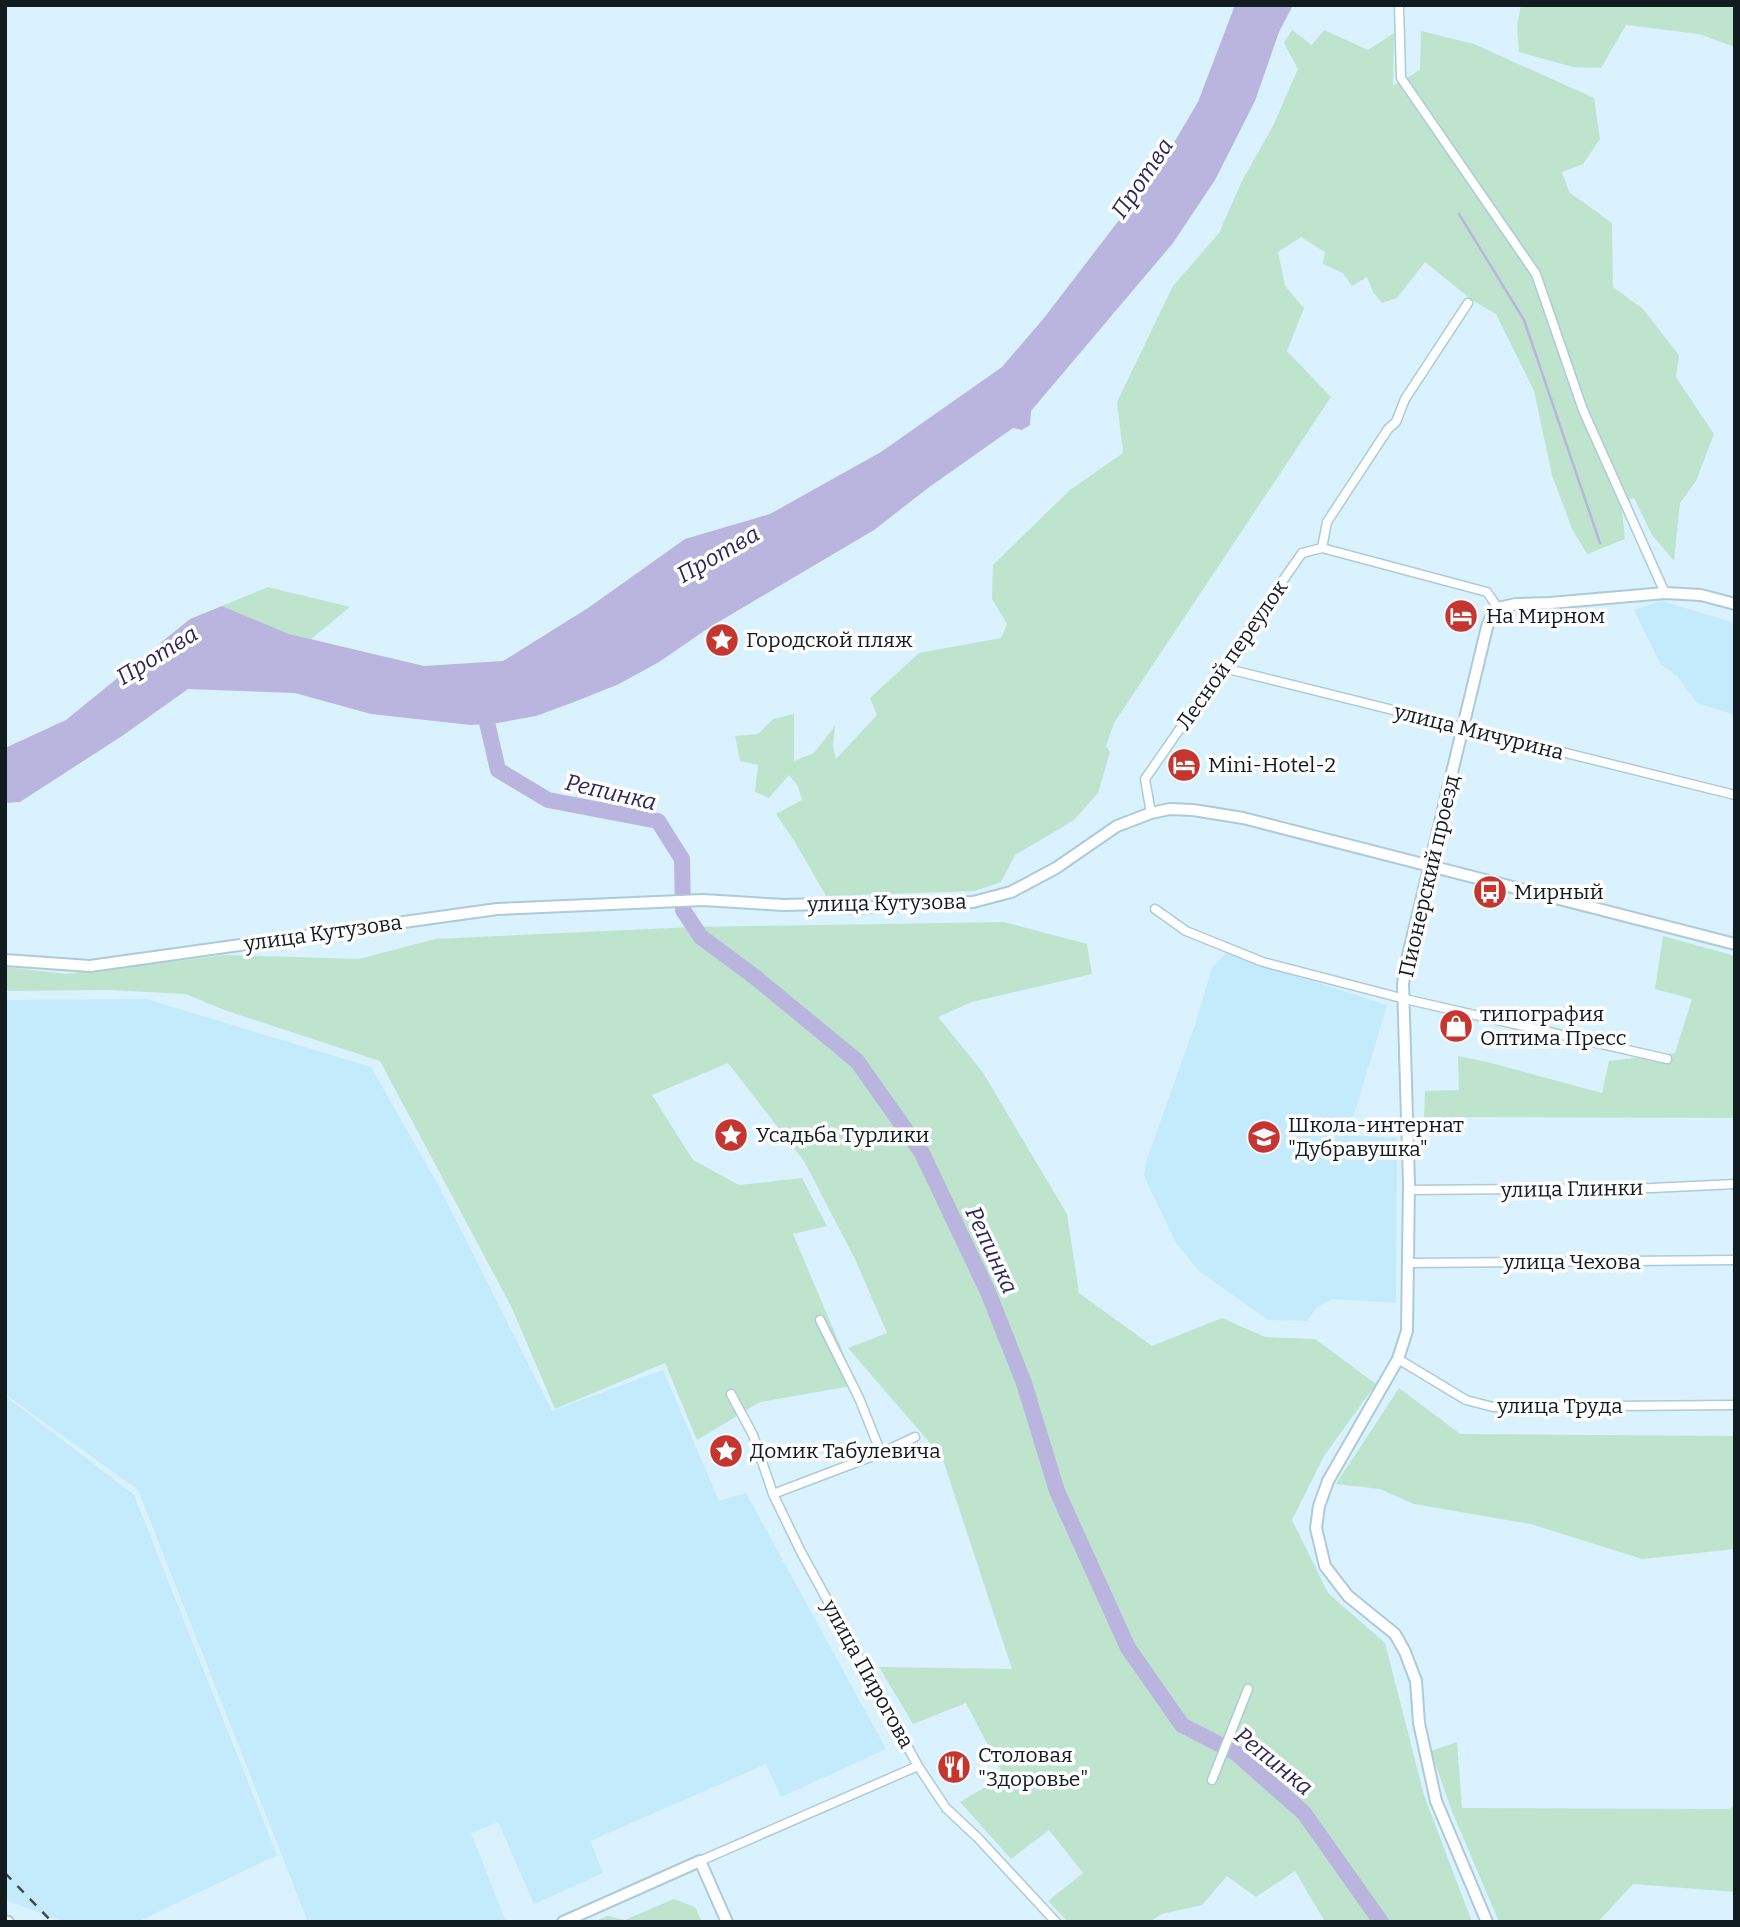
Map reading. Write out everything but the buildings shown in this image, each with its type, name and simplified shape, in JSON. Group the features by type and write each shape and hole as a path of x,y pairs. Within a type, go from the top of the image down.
{"main road":[{"path":"1498,608 1516,604 1665,593 1701,595 1735,604"},
{"name":"Пионерский проезд","path":"1487,1922 1436,1801 1419,1723 1416,1681 1405,1652 1395,1634 1348,1596 1325,1566 1316,1528 1319,1506 1328,1481 1398,1359 1407,1331 1409,1190 1403,984 1487,627 1498,608"},
{"name":"улица Кутузова","path":"5,960 90,966 497,909 666,900 822,904 852,908 974,902 1011,892 1056,868 1117,826 1170,809 1243,818 1735,944"},
{"path":"563,1922 700,1861 727,1922"}],"street":[{"path":"1399,5 1401,78 1536,274 1583,410 1665,593"},
{"path":"1468,303 1405,399 1396,422 1388,429 1335,507 1327,522 1322,548 1487,592 1498,608"},
{"name":"Лесной переулок","path":"1151,813 1145,779 1302,553 1322,548"},
{"name":"улица Мичурина","path":"1224,668 1735,795"},
{"path":"1155,909 1186,930 1264,962 1405,999 1667,1059"},
{"name":"улица Глинки","path":"1409,1190 1625,1189 1735,1184"},
{"name":"улица Чехова","path":"1409,1263 1735,1260"},
{"path":"820,1320 859,1398 881,1453"},
{"name":"улица Труда","path":"1398,1359 1466,1400 1493,1407 1735,1405"},
{"name":"улица Пирогова","path":"731,1394 753,1435 773,1494 801,1552 918,1766 946,1808 978,1838 1056,1922"},
{"path":"773,1494 881,1453 915,1437"},
{"path":"1212,1780 1248,1689"},
{"path":"700,1861 918,1766"}],"shaded area":[{"path":"1662,601 1735,623 1735,715 1697,703 1677,676 1660,663 1634,610"},
{"name":"Школа-интернат \"Дубравушка\"","path":"1226,953 1387,1005 1348,1135 1397,1138 1396,1303 1332,1299 1317,1307 1307,1321 1268,1320 1199,1271 1176,1243 1144,1176 1146,1162 1196,1022 1212,968"},
{"path":"146,999 371,1067 437,1183 552,1411 663,1370 719,1501 746,1493 886,1749 781,1797 766,1764 590,1841 603,1873 534,1904 498,1822 471,1833 506,1922 308,1922 138,1490 5,1394 5,1000"},
{"path":"5,1396 134,1495 277,1855 137,1922 65,1922 5,1900"}],"green space":[{"path":"1521,5 1735,5 1735,47 1699,34 1626,25 1601,68 1573,67 1519,52 1517,26"},
{"path":"1292,30 1312,45 1324,30 1368,50 1394,33 1393,86 1420,70 1421,31 1474,44 1594,98 1600,139 1583,164 1562,172 1569,192 1612,223 1613,287 1643,309 1679,355 1676,377 1714,434 1696,481 1680,503 1674,561 1652,535 1634,498 1621,502 1625,539 1587,554 1572,529 1552,475 1534,391 1496,314 1472,300 1425,262 1397,298 1382,303 1373,292 1367,277 1352,286 1343,273 1323,264 1325,252 1301,237 1278,252 1285,286 1304,308 1287,351 1331,397 1114,723 1106,746 1110,752 1098,793 1074,820 1015,855 1001,882 975,891 826,896 776,814 802,800 798,786 789,775 769,798 755,792 758,765 740,761 735,736 758,734 773,719 794,714 794,761 814,753 835,726 833,746 836,759 877,715 870,698 919,653 1001,638 1007,624 992,599 993,565 1070,490 1123,453 1117,402 1173,286 1219,233 1242,181 1273,126 1298,69 1284,43"},
{"path":"268,587 350,607 311,639 289,634 222,606"},
{"path":"1004,922 1087,944 1092,974 972,1002 938,1017 982,1071 1067,1214 1079,1293 1152,1346 1222,1318 1265,1337 1315,1339 1376,1384 1324,1456 1292,1520 1328,1593 1385,1643 1424,1795 1472,1922 1325,1922 1295,1871 1256,1897 1227,1876 1202,1905 1162,1914 1149,1922 1068,1922 1048,1901 1083,1873 1049,1830 1011,1859 960,1802 1004,1776 966,1703 913,1724 879,1667 1012,1669 942,1457 848,1348 887,1333 855,1259 804,1161 728,1063 652,1095 693,1160 739,1185 802,1178 827,1226 793,1234 857,1385 760,1402 697,1440 665,1363 555,1409 511,1306 380,1061 224,1010 186,994 110,990 5,991 5,967 66,974 225,955 359,959 435,939 693,927"},
{"path":"1663,936 1735,956 1735,1118 1424,1117 1425,1091 1459,1090 1458,1056 1602,1093 1609,1061 1675,1053 1692,999 1655,989"},
{"path":"1399,1388 1460,1434 1735,1436 1735,1549 1642,1559 1531,1524 1414,1504 1380,1489 1336,1484"},
{"path":"1457,1742 1462,1808 1728,1809 1735,1806 1735,1892 1633,1884 1598,1922 1499,1922 1451,1809 1431,1751"},
{"path":"674,1899 695,1907 702,1922 593,1922 607,1916 625,1920"}],"water":[{"name":"Протва","path":"1235,5 1293,5 1279,32 1255,101 1215,180 1173,243 1031,411 1030,425 1022,430 1013,428 874,530 710,627 659,662 619,684 536,716 471,725 371,714 295,693 188,689 122,736 20,802 5,803 5,748 66,720 190,619 222,606 289,634 424,666 503,661 588,608 685,539 770,514 881,452 1002,367 1044,318 1159,168 1198,102"}],"waterway":[{"path":"1459,214 1524,320 1600,543"},
{"name":"Репинка","path":"483,705 498,770 548,800 658,821 682,859 683,910 701,937 755,977 857,1061 922,1153 988,1292 1024,1383 1057,1491 1128,1648 1182,1725 1236,1753 1304,1813 1381,1922"}],"railway":[{"path":"5,1873 52,1922"}],"place":[{"name":"На Мирном","path":"1461,616"},
{"name":"Городской пляж","path":"722,640"},
{"name":"Mini-Hotel-2","path":"1184,765"},
{"name":"Мирный","path":"1490,892"},
{"name":"типография Оптима Пресс","path":"1456,1026"},
{"name":"Усадьба Турлики","path":"731,1135"},
{"name":"Школа-интернат \"Дубравушка\"","path":"1264,1137"},
{"name":"Домик Табулевича","path":"726,1451"},
{"name":"Столовая \"Здоровье\"","path":"954,1767"}]}
